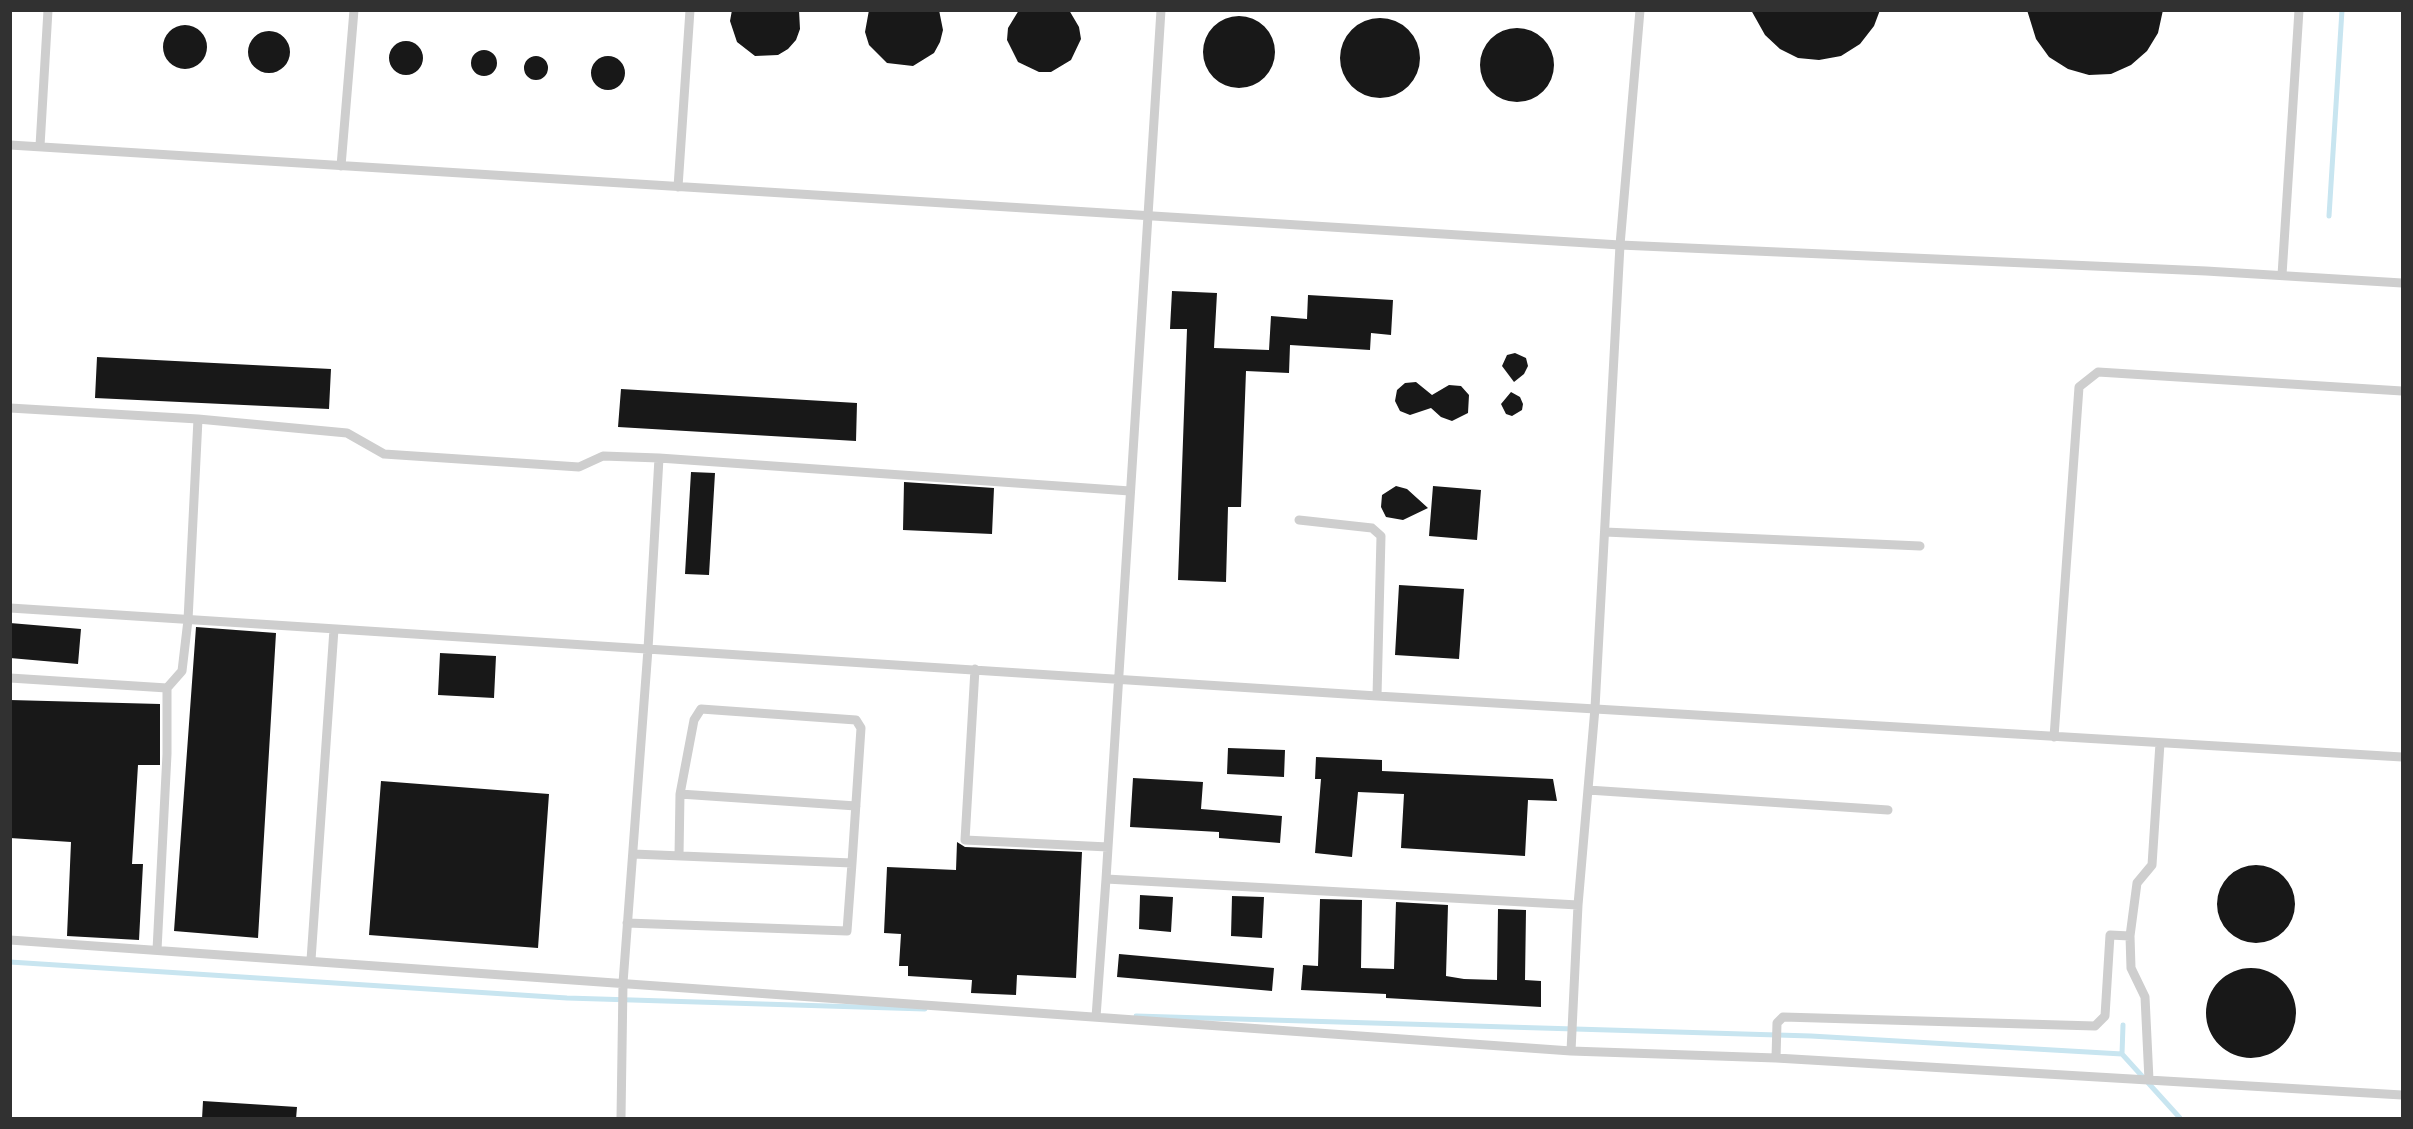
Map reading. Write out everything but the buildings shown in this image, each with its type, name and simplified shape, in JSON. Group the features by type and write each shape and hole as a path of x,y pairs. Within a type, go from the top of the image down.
{"lane":[{"path":"40,146 48,10"},
{"path":"341,166 354,10"},
{"path":"678,187 690,10"},
{"path":"1096,1017 1120,678 1161,10"},
{"path":"1571,1051 1578,905 1595,708 1620,245 1640,10"},
{"path":"2282,276 2299,10"},
{"path":"10,145 1620,245 2403,283"},
{"path":"2054,736 2079,387 2098,372 2403,391"},
{"path":"10,408 198,419 347,433 384,454 579,467 603,456 659,458 1130,491"},
{"path":"157,950 167,754 167,688 182,671 189,620 198,419"},
{"path":"621,1119 623,983 648,649 659,458"},
{"path":"1299,520 1372,528 1381,536 1377,696"},
{"path":"1605,532 1920,546"},
{"path":"10,608 1377,696 2403,757"},
{"path":"311,960 334,629"},
{"path":"975,669 965,840 1108,846"},
{"path":"10,678 167,688"},
{"path":"627,923 847,931 861,728 856,720 701,709 693,720 680,794 679,856"},
{"path":"2149,1080 2145,997 2131,968 2130,936 2137,883 2152,865 2160,743"},
{"path":"1588,790 1888,810"},
{"path":"680,794 856,806"},
{"path":"633,854 852,863"},
{"path":"1106,879 1578,905"},
{"path":"1776,1058 1777,1023 1783,1017 2095,1026 2105,1016 2110,935 2130,936"},
{"path":"10,940 1571,1051 1776,1058 2403,1095"}],"waterway":[{"path":"2329,216 2342,10"},
{"path":"10,962 567,998 925,1009"},
{"path":"1136,1016 1811,1036 2122,1054"},
{"path":"2123,1025 2122,1054 2180,1118"}]}
